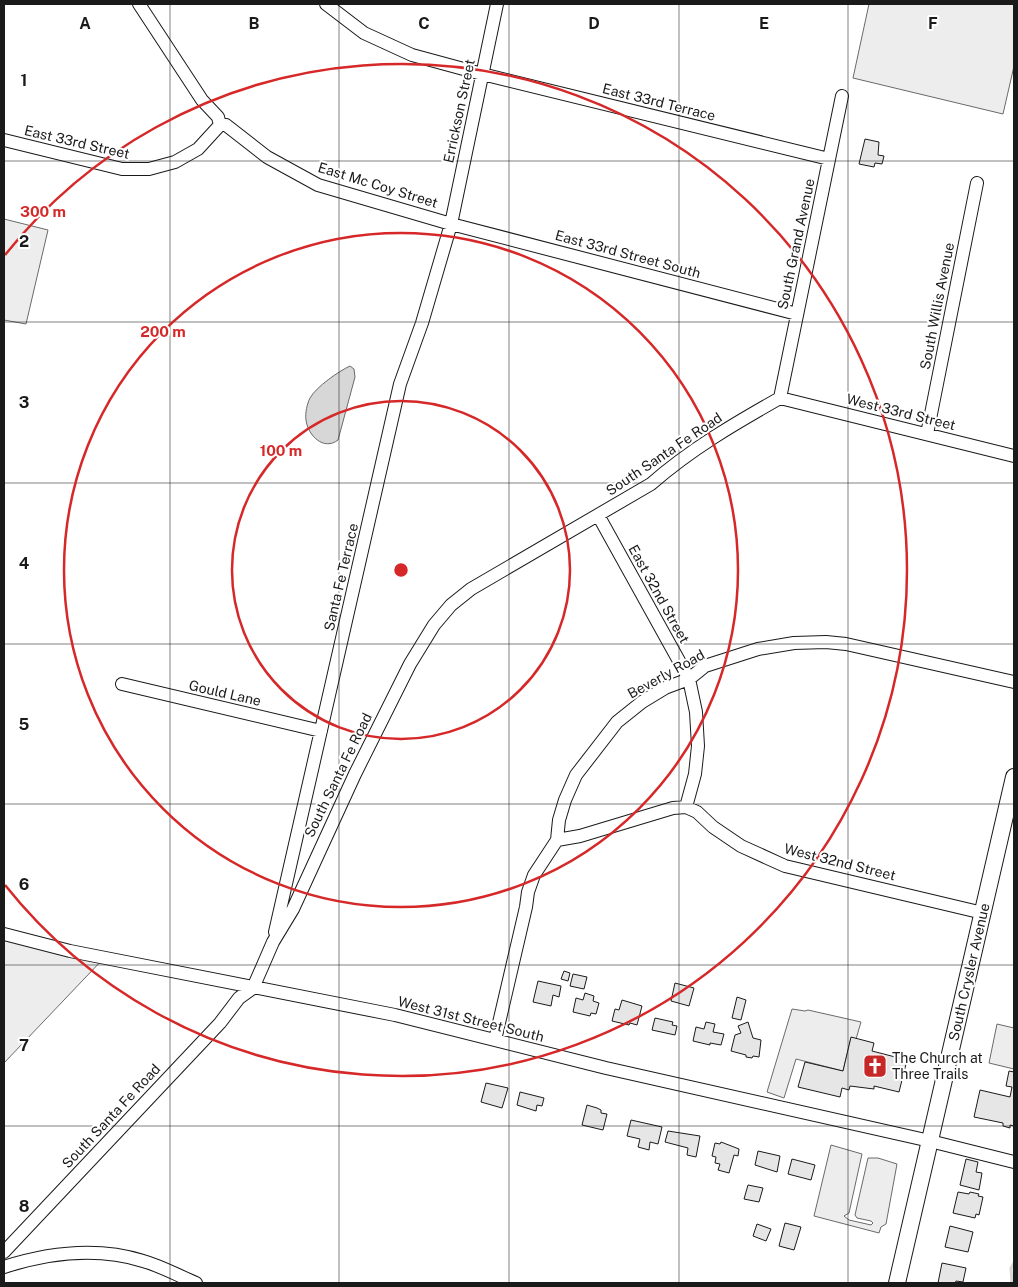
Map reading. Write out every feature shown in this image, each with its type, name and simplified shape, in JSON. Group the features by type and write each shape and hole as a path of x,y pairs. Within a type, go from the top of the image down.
{"main road":[{"name":"South Crysler Avenue","path":"897,1283 983,913 1010,816 1014,777"}],"street":[{"name":"East Mc Coy Street","path":"138,4 202,100 218,117 220,125 226,125 267,157 318,185 451,224"},
{"name":"East 33rd Terrace","path":"326,4 364,33 412,55 829,159"},
{"name":"Errickson Street","path":"451,224 497,4"},
{"name":"South Grand Avenue","path":"780,398 842,96"},
{"name":"East 33rd Street","path":"4,140 122,170 149,169 174,162 198,148 220,125"},
{"name":"South Willis Avenue","path":"927,434 976,183"},
{"name":"East 33rd Street South","path":"451,224 797,314"},
{"name":"Santa Fe Terrace","path":"273,942 280,902 400,384 422,322 451,224"},
{"name":"West 33rd Street","path":"780,398 1014,456"},
{"name":"South Santa Fe Road","path":"4,1252 220,1023 239,998 253,988 273,942 293,909 354,774 410,664 434,625 451,605 471,588 651,484 675,462 701,444 780,398"},
{"name":"East 32nd Street","path":"598,515 688,679 696,712 698,746 695,774 686,807"},
{"name":"Beverly Road","path":"496,1040 528,892 534,875 557,840 559,820 565,800 576,775 617,722 642,702 665,688 688,679 705,666 758,649 826,642 846,644 1014,682"},
{"name":"Gould Lane","path":"122,684 321,731"},
{"path":"557,840 580,836 673,808 686,807"},
{"name":"West 32nd Street","path":"686,807 697,812 741,846 785,866 983,913"},
{"name":"West 31st Street South","path":"4,934 70,951 394,1016 606,1068 930,1141 1014,1162"},
{"path":"4,1267 27,1260 64,1254 112,1253 144,1261 196,1283"}],"shaded area":[{"path":"869,4 1014,4 1014,66 1003,114 853,78"},
{"path":"4,219 48,230 26,324 4,320"},
{"path":"350,366 354,369 355,377 338,440 333,443 322,443 313,436 307,426 306,409 308,403 322,384"},
{"path":"4,933 104,958 4,1063"},
{"path":"792,1009 808,1010 861,1022 856,1039 851,1038 843,1071 796,1059 784,1098 767,1092"},
{"path":"997,1024 1014,1028 1014,1069 989,1063"},
{"path":"831,1145 862,1154 849,1213 844,1216 849,1220 871,1225 873,1223 857,1218 855,1215 868,1158 878,1158 897,1164 886,1224 881,1227 879,1233 814,1216"}],"building":[{"path":"865,139 879,142 878,155 884,156 882,164 875,163 874,167 859,164"},
{"path":"564,971 570,973 568,981 561,979"},
{"path":"573,974 587,977 584,989 570,986"},
{"path":"538,981 561,986 559,997 553,995 551,1006 533,1002"},
{"path":"675,983 694,988 689,1006 671,1001"},
{"path":"585,993 594,996 593,1001 599,1003 596,1014 591,1013 590,1016 573,1012 576,998 583,1000"},
{"path":"737,997 746,1000 741,1020 732,1018"},
{"path":"622,1000 642,1006 637,1025 612,1021 615,1009 619,1010"},
{"path":"655,1018 673,1022 672,1025 677,1026 675,1035 652,1030"},
{"path":"706,1022 715,1024 713,1032 724,1034 721,1045 710,1043 710,1045 693,1041 696,1027 704,1029"},
{"path":"748,1022 753,1038 761,1040 759,1057 746,1057 746,1055 731,1051 735,1035 741,1033 738,1026"},
{"name":"The Church at Three Trails","path":"851,1037 874,1043 872,1051 907,1060 899,1092 874,1086 874,1089 850,1086 849,1090 842,1088 840,1097 798,1087 805,1062 843,1071"},
{"path":"1009,1071 1014,1072 1014,1126 1010,1125 1010,1128 1003,1126 1003,1123 974,1117 980,1090 1010,1097 1012,1087 1006,1086"},
{"path":"486,1083 508,1088 502,1108 481,1102"},
{"path":"520,1092 544,1098 542,1106 537,1105 536,1111 517,1105"},
{"path":"587,1105 601,1110 601,1113 607,1114 603,1130 582,1125"},
{"path":"631,1120 662,1127 658,1144 650,1142 649,1150 638,1147 640,1139 627,1136"},
{"path":"668,1131 700,1136 696,1157 687,1155 688,1148 665,1142"},
{"path":"721,1142 739,1149 738,1156 734,1155 729,1173 718,1170 720,1164 715,1163 716,1157 712,1156 715,1143 720,1144"},
{"path":"758,1151 780,1156 777,1172 755,1165"},
{"path":"792,1159 815,1165 811,1180 788,1174"},
{"path":"966,1159 978,1162 976,1172 982,1173 979,1190 960,1185"},
{"path":"748,1185 763,1188 759,1202 744,1199"},
{"path":"958,1192 969,1194 970,1192 983,1197 979,1215 976,1214 975,1218 953,1213"},
{"path":"785,1223 801,1227 794,1250 779,1246"},
{"path":"757,1224 771,1229 766,1241 753,1236"},
{"path":"950,1226 973,1232 968,1252 945,1247"},
{"path":"942,1263 966,1268 963,1282 938,1283"}],"waterway":[{"path":"1012,1283 1011,1268 1014,1263"}],"place":[{"name":"The Church at Three Trails","path":"875,1066"}]}
